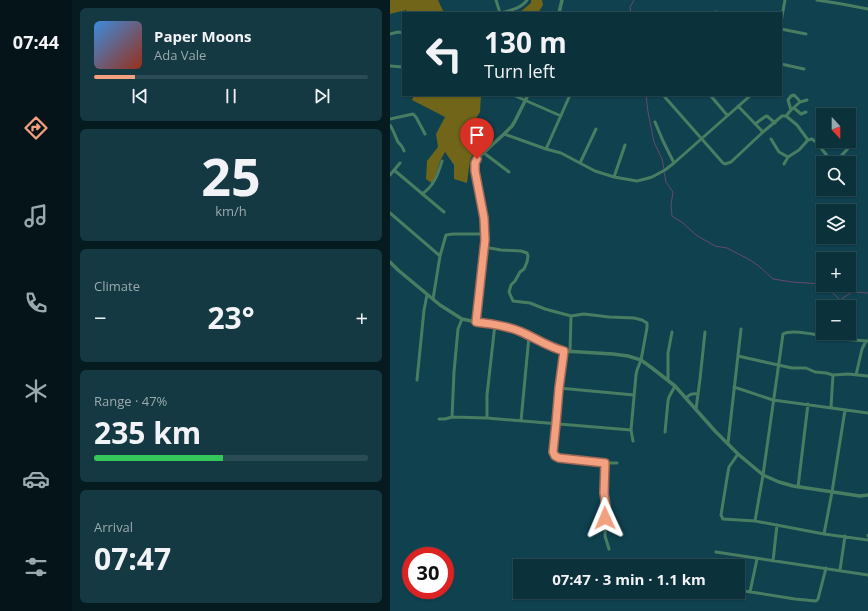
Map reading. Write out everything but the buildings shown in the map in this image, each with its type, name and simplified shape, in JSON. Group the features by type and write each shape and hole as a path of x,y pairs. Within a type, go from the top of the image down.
{"street":[{"path":"496,0 501,12"},
{"path":"504,12 517,8 526,3 527,0"},
{"path":"559,12 562,0"},
{"path":"782,16 785,0"},
{"path":"817,0 868,10"},
{"path":"782,30 806,34"},
{"path":"390,34 402,33"},
{"path":"782,64 804,69"},
{"path":"390,66 402,67"},
{"path":"800,102 794,95 788,100 793,109 801,114 806,112"},
{"path":"518,96 561,116"},
{"path":"476,322 485,234 484,218 474,168 475,163 477,159 504,134 515,121 528,96"},
{"path":"546,149 570,96"},
{"path":"664,96 725,164 731,162 782,116 786,116 800,102 807,100"},
{"path":"711,96 727,115"},
{"path":"504,134 561,153 595,171 614,178 637,181 652,178 664,171 750,96"},
{"path":"738,106 763,132"},
{"path":"390,119 413,114 416,116 425,134"},
{"path":"755,124 766,116 768,116 775,123"},
{"path":"786,116 797,126 808,140"},
{"path":"655,122 674,163"},
{"path":"390,125 404,151"},
{"path":"580,163 596,129"},
{"path":"771,139 779,152 788,157"},
{"path":"784,164 788,157 799,150 808,140 811,139 814,140 828,156"},
{"path":"614,178 625,145"},
{"path":"841,156 848,148"},
{"path":"484,153 509,172"},
{"path":"422,194 428,190 436,179 442,161"},
{"path":"390,175 400,163"},
{"path":"394,170 444,212"},
{"path":"390,219 391,214 440,256"},
{"path":"433,299 440,256 446,236 448,234 485,234"},
{"path":"484,247 527,253 527,262 524,269 519,273 508,292 513,301 530,303 571,316 584,314 634,318 642,320 646,324 647,328 641,360 637,370 634,395 631,430 633,441"},
{"path":"390,262 427,295 449,312 462,319 495,324 518,330 556,349 564,351 613,354 641,360 675,386 712,428 738,454 763,475 798,487 860,496 868,495"},
{"path":"417,380 424,310 427,295"},
{"path":"570,352 571,316"},
{"path":"452,416 454,365 458,329 462,319"},
{"path":"487,418 487,395 495,324"},
{"path":"728,443 741,329"},
{"path":"668,380 668,353 672,332"},
{"path":"696,409 704,332"},
{"path":"756,521 782,337 784,333 802,332 836,338 867,341 862,349 856,375"},
{"path":"521,421 529,336"},
{"path":"564,351 553,452 556,457 617,463"},
{"path":"738,356 778,366 806,368 815,372 833,375 842,374 868,376"},
{"path":"831,407 833,375"},
{"path":"665,432 668,401 675,386"},
{"path":"734,387 773,400 868,413"},
{"path":"559,388 634,395"},
{"path":"686,398 692,393 698,394"},
{"path":"798,487 808,404"},
{"path":"824,534 845,410"},
{"path":"439,419 445,419 452,416 487,418 631,430"},
{"path":"738,454 728,469 723,519 756,521 824,534 868,540"},
{"path":"605,463 605,536 609,549"},
{"path":"773,561 777,525"},
{"path":"840,570 845,536"},
{"path":"716,552 868,575"},
{"path":"750,592 757,558"},
{"path":"745,591 816,601 826,568"}],"shaded area":[{"path":"390,0 438,0 444,12 407,12 406,10 390,14"},
{"path":"531,0 542,0 543,5 539,12 520,12 531,3"},
{"path":"414,96 481,96 480,112 470,128 477,146 470,160 467,183 454,179 454,165 445,152 440,161 433,184 426,179 427,161 438,147 436,134 445,117 412,100"}],"waterway":[{"path":"631,12 630,7 634,0"},
{"path":"646,96 654,142 662,159 664,169"},
{"path":"664,172 666,182 673,192 671,205 672,216 683,223 696,235 715,246 727,248 750,260 773,279 816,284"},
{"path":"832,292 840,300 852,292"},
{"path":"852,292 868,293"}],"route":[{"path":"477,159 474,166 484,218 485,240 476,322 495,324 518,330 556,349 564,351 553,452 556,457 559,458 605,463 605,518"}]}
